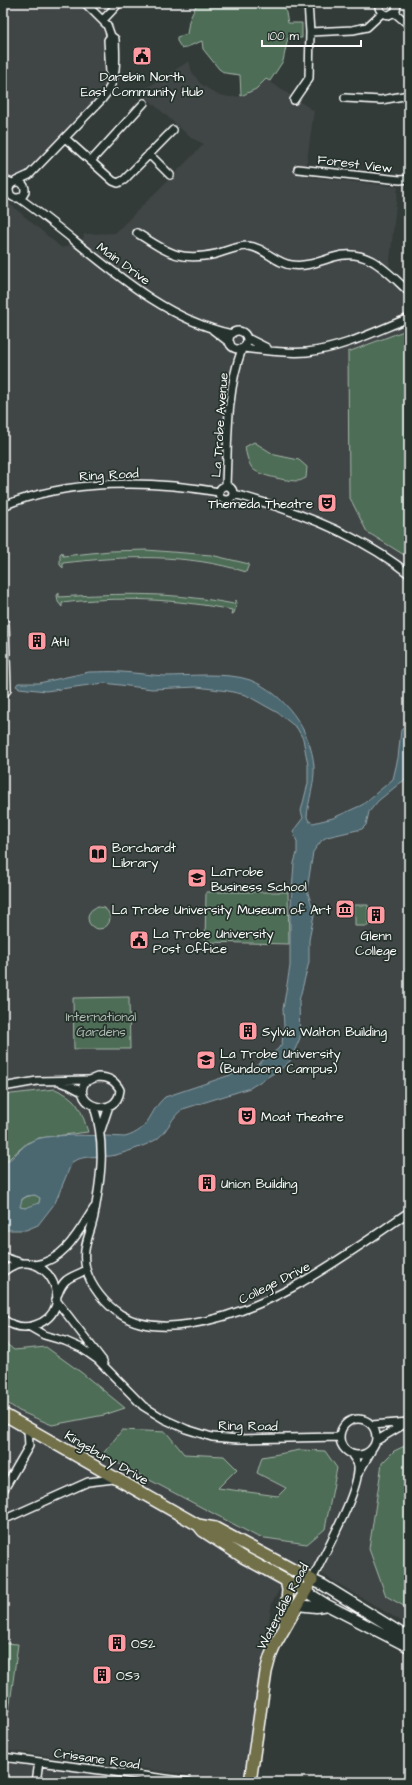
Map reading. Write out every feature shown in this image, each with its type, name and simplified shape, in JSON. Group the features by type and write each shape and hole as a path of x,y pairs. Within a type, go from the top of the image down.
{"main road":[{"name":"Kingsbury Drive","path":"3,1414 198,1524 214,1528 323,1585 409,1638"},
{"name":"Kingsbury Drive","path":"198,1524 203,1531 243,1557 286,1580 327,1605 409,1646"},
{"path":"285,1627 288,1590 286,1580"},
{"name":"Waterdale Road","path":"250,1782 266,1672 270,1656 312,1580"},
{"path":"297,1606 316,1607 327,1605"}],"street":[{"path":"8,191 14,182 29,175 107,93 111,86 113,77 110,73 108,40 111,36 107,25 85,3"},
{"path":"102,20 119,3"},
{"path":"294,100 308,78 310,32 308,3"},
{"path":"379,3 378,8 382,13 389,16 395,13 397,3"},
{"path":"310,32 360,28 367,26 382,13"},
{"path":"395,13 409,25"},
{"path":"345,98 381,100 409,95"},
{"path":"90,161 144,103"},
{"path":"65,138 113,181 118,183 124,180 173,130"},
{"path":"149,154 170,175"},
{"name":"Forest View","path":"298,169 400,180 409,179"},
{"path":"3,185 11,196 19,198 25,189 29,175"},
{"path":"3,179 21,182 25,189 30,206"},
{"name":"Main Drive","path":"19,198 75,242 163,306 211,329 232,334"},
{"path":"137,233 171,254 184,257 208,255 240,246 250,246 281,263 293,266 305,265 344,255 357,256 380,266 409,292"},
{"path":"271,350 247,338 241,332 232,334 229,340 235,349 290,352 316,350 354,340 409,318"},
{"name":"Main Drive","path":"211,329 231,345"},
{"path":"243,349 247,344 247,338"},
{"name":"La Trobe Avenue","path":"231,345 236,367"},
{"name":"La Trobe Avenue","path":"226,485 229,414 236,367 243,349"},
{"name":"Ring Road","path":"3,506 51,492 105,485 163,485 219,492"},
{"path":"226,485 232,487 234,494 230,499 225,500 221,498 219,492 222,487 226,485"},
{"path":"234,494 269,504 331,528 375,551 409,574"},
{"path":"3,695 7,690 5,623"},
{"path":"3,1088 50,1080 88,1080 103,1077 118,1085 120,1096 109,1106 99,1108 94,1106 85,1099 82,1092 82,1086 88,1080"},
{"path":"50,1080 69,1085 82,1092"},
{"name":"College Drive","path":"94,1106 101,1132 102,1159 100,1185 94,1207 94,1216 86,1239 86,1270 103,1300 112,1309 127,1319 143,1324 161,1327 204,1322 250,1309 285,1292 322,1271 409,1212"},
{"name":"College Drive","path":"101,1132 109,1106"},
{"name":"College Drive","path":"34,1265 48,1262 66,1247 94,1207"},
{"path":"3,1257 44,1269 51,1276 55,1286 57,1298"},
{"path":"3,1272 22,1263"},
{"path":"30,1327 39,1324 47,1318 53,1310 61,1284 65,1280 86,1270"},
{"name":"Ring Road","path":"57,1298 82,1335 123,1386"},
{"name":"Ring Road","path":"3,1319 10,1324 19,1327 30,1327 44,1335 65,1341 81,1348 98,1360 143,1406 164,1419 186,1429 212,1437 239,1440 339,1437"},
{"path":"352,1455 362,1455 371,1450 376,1441 376,1435 372,1426 365,1420 350,1420 343,1426 339,1437 345,1451 352,1455 357,1463 358,1474"},
{"path":"372,1426 409,1422"},
{"path":"376,1441 409,1422"},
{"path":"3,1492 29,1446 28,1429"},
{"name":"Waterdale Road","path":"312,1580 352,1495 358,1474 371,1450"},
{"path":"3,1520 88,1482 101,1479 116,1479"},
{"name":"Crissane Road","path":"3,1757 188,1782"},
{"path":"36,1782 39,1762"}],"shaded area":[{"path":"3,3 119,3 103,20 107,25 110,88 29,175 16,181 3,179"},
{"name":"La Trobe University (Bundoora Campus)","path":"189,61 192,72 200,83 216,94 230,97 242,96 256,89 266,79 314,111 305,176 398,187 388,279 409,299 409,329 348,352 367,532 409,558 409,1626 325,1576 295,1562 272,1603 242,1782 3,1750 3,198 62,248 83,239 84,234 115,233 204,144 191,138 140,92"},
{"path":"3,1761 146,1782 3,1782"}],"green space":[{"path":"197,3 284,3 288,23 302,23 302,38 288,38 283,61 270,81 266,79 256,89 241,96 240,75 225,73 219,69 203,49 202,41 182,49 177,41 177,37 187,34 189,21"},
{"path":"409,329 409,558 367,532 349,496 348,352"},
{"path":"254,442 275,455 299,460 307,467 306,478 299,481 287,480 274,478 255,471 249,463 245,447"},
{"path":"146,550 211,555 249,564 246,572 201,562 155,558 109,559 63,563 63,568 60,565 60,554 62,552 63,556 110,551"},
{"path":"59,593 59,597 126,594 168,595 234,604 236,600 237,603 234,613 231,615 232,610 169,601 126,599 83,601 62,603 62,607 58,602 57,595"},
{"path":"206,892 288,892 289,944 205,942"},
{"path":"355,905 368,905 368,926 355,926"},
{"path":"99,907 107,910 110,918 107,926 99,929 91,926 88,918 91,910"},
{"name":"International Gardens","path":"129,997 130,1049 74,1049 73,998"},
{"path":"55,1089 69,1097 78,1106 88,1132 39,1138 27,1143 3,1164 3,1095"},
{"path":"35,1195 40,1198 39,1203 25,1208 19,1207 24,1198"},
{"path":"3,1341 14,1350 46,1347 82,1373 125,1408 104,1415 52,1425 19,1411 3,1400"},
{"path":"122,1430 166,1432 184,1454 224,1456 237,1469 218,1488 278,1496 286,1488 257,1473 262,1457 300,1450 325,1451 337,1468 325,1529 307,1544 258,1537 102,1455"},
{"path":"409,1444 409,1609 386,1596 369,1549 382,1463 394,1451"},
{"path":"3,1643 18,1644 9,1711 3,1711"}],"water":[{"path":"89,672 127,672 165,676 231,676 250,680 262,686 274,694 294,714 308,739 312,753 314,773 307,817 309,821 313,823 333,818 362,805 393,779 398,758 401,730 409,723 409,778 400,783 378,801 369,812 366,825 362,829 327,837 322,840 313,852 307,890 314,915 309,940 309,962 299,1001 300,1038 290,1061 282,1068 250,1088 183,1109 179,1112 161,1136 148,1144 116,1155 86,1157 72,1162 55,1203 38,1225 26,1230 4,1230 3,1164 11,1159 28,1143 40,1138 51,1136 91,1135 125,1137 134,1134 145,1125 159,1103 165,1097 254,1067 278,1049 282,1043 284,1027 283,1009 290,966 290,917 294,863 297,853 297,842 293,831 303,818 301,811 308,783 308,765 303,739 297,728 278,713 246,695 197,687 152,689 104,683 46,691 19,688 16,686 18,683 39,683","holes":["35,1195 40,1198 39,1203 25,1208 20,1207 22,1199 27,1196"]}],"place":[{"name":"Darebin North East Community Hub","path":"142,56"},
{"name":"Themeda Theatre","path":"327,503"},
{"name":"AH1","path":"37,641"},
{"name":"Borchardt Library","path":"98,854"},
{"name":"LaTrobe Business School","path":"197,878"},
{"name":"La Trobe University Museum of Art","path":"345,909"},
{"name":"Glenn College","path":"376,915"},
{"name":"La Trobe University Post Office","path":"139,940"},
{"name":"Sylvia Walton Building","path":"248,1031"},
{"name":"La Trobe University (Bundoora Campus)","path":"206,1060"},
{"name":"Moat Theatre","path":"247,1116"},
{"name":"Union Building","path":"207,1183"},
{"name":"OS2","path":"117,1643"},
{"name":"OS3","path":"102,1675"}]}
